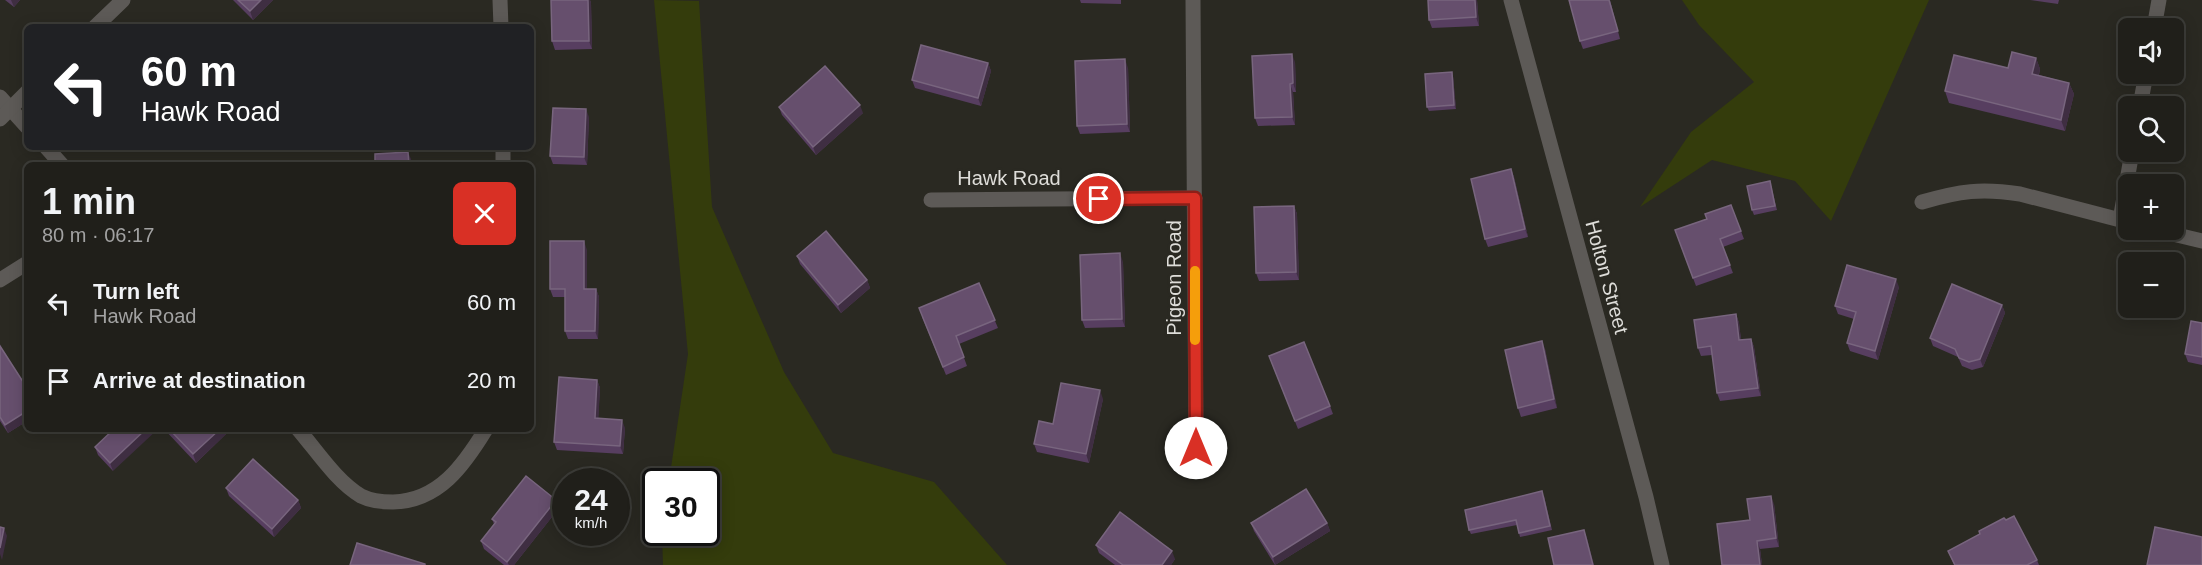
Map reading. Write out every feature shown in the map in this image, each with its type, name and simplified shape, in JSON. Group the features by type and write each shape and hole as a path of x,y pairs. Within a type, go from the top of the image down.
{"street":[{"path":"98,24 123,0"},
{"path":"500,0 501,24"},
{"name":"Pigeon Road","path":"1193,0 1196,448"},
{"name":"Holton Street","path":"1511,0 1646,497 1662,565"},
{"path":"2156,18 2159,0"},
{"path":"24,94 3,108 24,125"},
{"path":"49,150 60,162"},
{"path":"1923,202 1971,190 2003,191 2118,219"},
{"name":"Hawk Road","path":"931,200 1195,198"},
{"path":"2184,237 2202,241"},
{"path":"0,280 24,264"},
{"path":"301,432 354,491 369,499 390,502 412,500 446,482 476,446 484,432"}],"green space":[{"path":"654,0 699,1 712,207 784,372 833,453 934,482 1007,565 663,565 662,546 720,546 720,468 671,468 688,354"},
{"path":"1682,0 1929,0 1831,221 1795,181 1712,160 1640,207 1691,132 1754,82 1699,25"}],"building":[{"path":"238,0 261,0 250,11"},
{"path":"551,0 588,0 589,41 552,41"},
{"path":"1428,0 1475,0 1476,17 1429,20"},
{"path":"1569,0 1609,0 1618,31 1580,41"},
{"path":"921,45 988,63 978,98 912,80"},
{"path":"2012,52 2036,58 2032,74 2069,83 2061,120 1945,91 1954,55 2008,68"},
{"path":"1292,54 1293,83 1290,84 1292,117 1255,118 1252,56"},
{"path":"1125,59 1127,124 1077,126 1075,61"},
{"path":"825,66 860,105 813,147 779,107"},
{"path":"1452,72 1454,105 1427,107 1425,74"},
{"path":"553,108 586,109 584,157 550,156"},
{"path":"408,152 409,162 375,162 375,154"},
{"path":"1511,169 1525,229 1485,239 1471,179"},
{"path":"1770,181 1775,206 1752,210 1747,186"},
{"path":"1731,205 1741,231 1720,239 1730,265 1693,278 1675,230 1707,219 1705,214"},
{"path":"1294,206 1296,272 1256,273 1254,207"},
{"path":"826,231 867,280 838,305 797,256"},
{"path":"550,241 584,241 584,289 596,289 595,331 565,331 565,289 550,289"},
{"path":"1120,253 1122,319 1082,320 1080,255"},
{"path":"1847,265 1896,279 1875,351 1847,343 1856,312 1835,306"},
{"path":"979,283 995,320 956,336 964,357 943,367 919,308"},
{"path":"1952,284 2002,305 1980,359 1969,362 1959,358 1955,349 1930,338"},
{"path":"1736,314 1739,340 1751,339 1758,388 1717,393 1711,346 1698,348 1694,320"},
{"path":"2191,321 2202,323 2202,357 2185,354"},
{"path":"1542,341 1554,399 1518,408 1505,350"},
{"path":"1304,342 1330,406 1295,421 1269,356"},
{"path":"0,346 24,383 24,413 5,425 0,417"},
{"path":"559,377 597,380 595,418 622,420 620,446 554,442"},
{"path":"1061,383 1100,390 1086,454 1034,444 1039,421 1053,424"},
{"path":"111,432 143,432 110,463 95,447"},
{"path":"172,432 217,432 193,454"},
{"path":"253,459 298,500 272,529 226,488"},
{"path":"526,476 552,497 552,505 507,562 481,541 496,522 492,519"},
{"path":"1306,489 1327,523 1273,557 1251,523"},
{"path":"1542,491 1550,526 1519,533 1516,520 1469,530 1465,510"},
{"path":"1771,496 1776,538 1757,541 1760,565 1722,565 1717,524 1750,520 1747,499"},
{"path":"1120,512 1172,551 1162,565 1123,565 1096,545"},
{"path":"2014,516 2037,560 2027,565 1955,565 1948,551 1980,534 1979,531 2004,518 2006,520"},
{"path":"0,527 4,528 0,548"},
{"path":"2155,527 2202,537 2202,565 2147,565"},
{"path":"1584,530 1593,565 1554,565 1548,538"},
{"path":"357,543 425,564 425,565 350,565"}],"slow traffic":[{"path":"1195,271 1195,340"}],"route":[{"path":"1099,199 1195,198 1196,448"}]}
